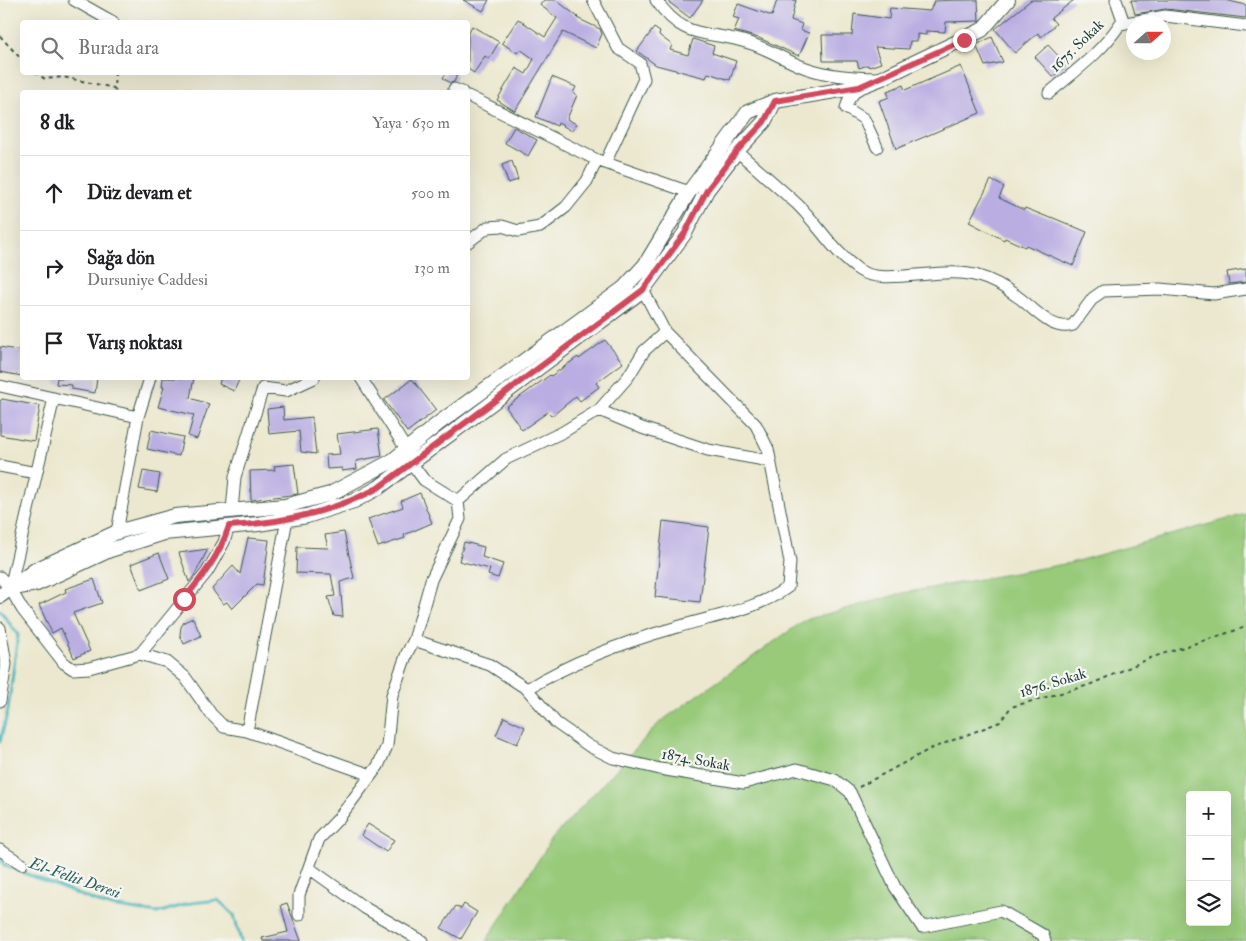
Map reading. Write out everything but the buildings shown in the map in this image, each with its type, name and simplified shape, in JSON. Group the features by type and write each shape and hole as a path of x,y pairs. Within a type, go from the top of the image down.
{"street":[{"path":"74,0 109,20"},
{"path":"470,240 488,227 502,226 518,231 540,228 566,207 602,161 644,79 640,64 618,48 593,0"},
{"path":"656,0 668,18 692,31 749,43 806,68 850,78 882,78"},
{"path":"5,592 35,570 116,532 175,516 285,506 330,494 368,475 624,288 644,265 689,192 748,112 775,101 859,87 882,78 944,50 982,30 1008,0"},
{"path":"1116,0 1124,23"},
{"name":"1675. Sokak","path":"1049,93 1098,51 1120,24 1165,16 1246,26"},
{"path":"859,87 849,99 846,108 864,120 877,147"},
{"path":"470,97 602,161 689,192"},
{"path":"5,592 37,584 110,550 164,534 307,516 354,501 378,488 643,290 685,233 707,190 737,151 764,122 775,101"},
{"path":"737,151 798,205 833,248 870,276 908,276 939,271 977,275 997,284 1046,319 1063,327 1073,325 1093,298 1108,290 1160,289 1214,294 1246,289"},
{"path":"527,689 560,669 673,628 773,598 788,587 790,562 768,450 756,425 665,332 643,290"},
{"path":"458,502 506,459 563,432 599,410 628,377 644,351 665,332"},
{"path":"116,532 138,416 149,380"},
{"path":"232,511 235,477 263,388 286,391 310,380"},
{"path":"362,380 406,449"},
{"path":"0,386 138,416"},
{"path":"5,592 54,398"},
{"path":"599,410 642,428 708,450 770,461"},
{"path":"412,464 424,480 458,502"},
{"path":"0,466 36,473"},
{"path":"299,916 299,895 319,839 339,818 371,775 387,746 392,696 407,653 414,640 431,580 460,519 458,502"},
{"path":"247,731 287,519"},
{"path":"0,577 5,592 28,617 64,664 73,669 109,664 140,654 207,572 224,542 229,526"},
{"path":"0,628 6,664 0,701"},
{"name":"1874. Sokak","path":"414,640 490,664 527,689 556,723 589,746 613,758 685,774 744,783 797,769 835,780 850,792"},
{"path":"140,654 167,662 186,677 211,714 224,727 247,731 371,775"},
{"path":"850,792 894,887 922,927 1001,911 1043,935 1045,941"},
{"path":"0,850 22,864"},
{"path":"309,868 365,908 422,941"}],"path":[{"path":"0,36 20,58"},
{"path":"39,75 45,79 63,77 114,88 114,75"},
{"name":"1876. Sokak","path":"850,792 930,749 1000,722 1011,707 1089,685 1153,657 1246,627"}],"green space":[{"path":"1246,514 1246,941 486,941 552,839 660,722 805,620 903,593 1070,563"}],"waterway":[{"name":"El-Fellit Deresi","path":"0,610 18,635 8,710 0,742"},
{"name":"El-Fellit Deresi","path":"0,856 4,865 105,905 157,913 191,903 218,900 234,915 241,941"}],"route":[{"path":"184,599 207,572 224,542 229,526 258,524 307,516 354,501 378,488 643,290 685,233 707,190 737,151 764,122 775,101 859,87 964,40"}]}
